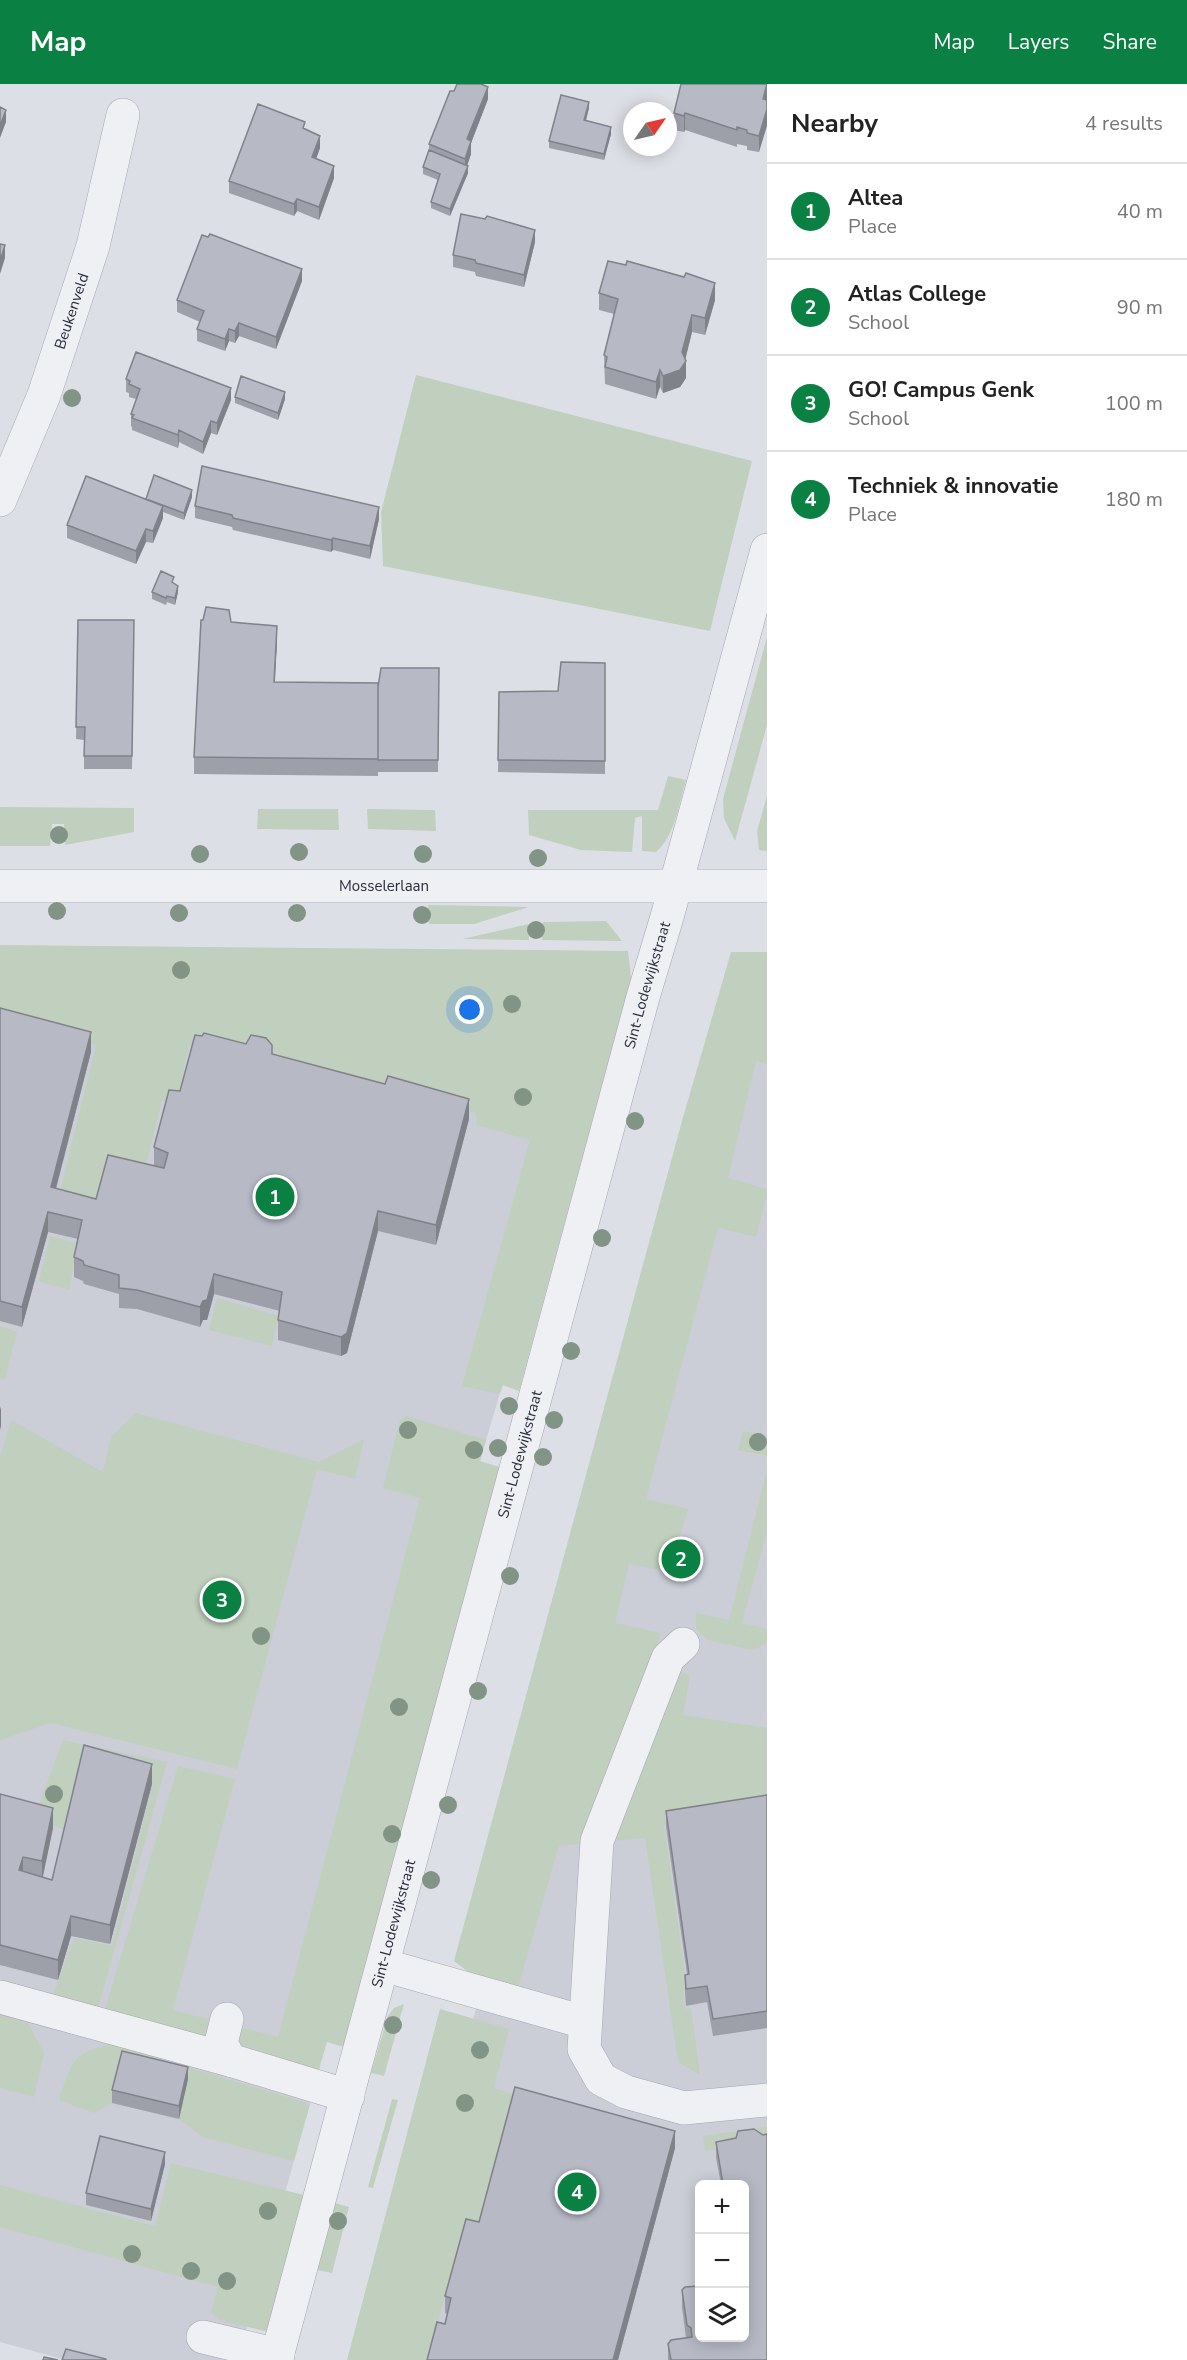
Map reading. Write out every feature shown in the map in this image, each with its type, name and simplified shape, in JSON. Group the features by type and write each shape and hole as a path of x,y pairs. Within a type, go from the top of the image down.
{"street":[{"name":"Beukenveld","path":"0,500 44,395 93,246 123,115"},
{"name":"Sint-Lodewijkstraat","path":"277,2357 643,998 767,550"},
{"name":"Mosselerlaan","path":"0,886 675,888 767,886"},
{"path":"683,1644 668,1658 597,1841 584,2049 601,2079 626,2092 684,2108 767,2100"},
{"path":"383,1965 584,2022"},
{"path":"0,1997 230,2060 348,2096"},
{"path":"227,2019 220,2043 230,2060"},
{"path":"203,2337 277,2357"}],"shaded area":[{"path":"0,951 616,959 559,1191 480,1461 310,2104 238,2360 66,2360 0,2342"},
{"path":"767,963 767,2360 380,2360 483,1983"}],"green space":[{"path":"416,375 752,461 710,631 383,566 381,512"},
{"path":"767,637 767,725 735,841 724,818 723,799"},
{"path":"668,776 686,780 672,828 656,852 642,851 642,816 635,818 632,852 581,850 529,835 528,810 658,810"},
{"path":"767,796 767,851 759,850 757,831"},
{"path":"0,807 134,808 134,832 65,845 64,824 52,824 50,846 0,846"},
{"path":"258,809 338,809 339,830 257,829"},
{"path":"367,809 435,810 436,831 368,829"},
{"path":"428,905 529,907 474,924 429,924"},
{"path":"606,921 622,941 542,940 543,922"},
{"path":"529,924 529,940 462,939"},
{"path":"0,945 628,951 631,978 519,1391 503,1385 500,1394 462,1386 530,1140 477,1125 476,1113 334,1076 189,1046 176,1105 162,1101 143,1177 92,1212 57,1204 96,1045 0,1018"},
{"path":"731,952 767,952 767,1064 756,1061 728,1178 767,1189 767,1194 756,1237 718,1228 646,1499 688,1509 669,1572 629,1564 615,1623 660,1633 658,1644 672,1666 690,1677 683,1715 767,1728 767,1808 664,1825 687,1989 683,1991 685,2009 691,2008 700,2075 678,2062 645,1838 559,1846 518,1987 483,1983 454,1961 682,1121"},
{"path":"50,1236 78,1243 69,1290 39,1281"},
{"path":"217,1298 279,1316 272,1346 209,1330"},
{"path":"0,1326 17,1332 5,1379 0,1378"},
{"path":"136,1413 319,1462 364,1439 355,1479 317,1469 237,1769 51,1723 0,1740 0,1457 11,1420 103,1472 111,1437"},
{"path":"407,1416 486,1440 480,1461 500,1467 344,2047 327,2042 318,2072 243,2055 232,2033 240,2027 278,2037 420,1498 383,1488 400,1420"},
{"path":"743,1431 767,1436 767,1456 738,1450"},
{"path":"767,1469 767,1532 742,1623 767,1629 767,1643 752,1650 708,1640 696,1629 696,1613 729,1620"},
{"path":"63,1740 167,1762 97,2012 52,1999 74,1938 112,1946 153,1783 83,1763 67,1830 35,1821"},
{"path":"178,1766 235,1779 173,2010 211,2020 207,2033 193,2041 103,2016"},
{"path":"404,2004 384,2076 371,2073 388,2016 394,2008"},
{"path":"440,2009 509,2029 494,2088 514,2095 475,2234 462,2231 428,2360 347,2360"},
{"path":"0,2015 28,2023 44,2053 34,2097 0,2088"},
{"path":"112,2044 310,2104 294,2161 203,2137 179,2119 188,2080 122,2063 112,2103 94,2113 59,2100 70,2068 80,2056 98,2047"},
{"path":"392,2099 398,2100 373,2188 368,2187"},
{"path":"767,2127 767,2142 705,2151 703,2136"},
{"path":"171,2163 304,2195 268,2332 219,2320 211,2312 218,2287 0,2227 0,2185 155,2226"},
{"path":"335,2203 349,2207 332,2273 317,2270"}],"building":[{"path":"457,84 481,84 488,87 467,139 471,141 465,159 429,144 450,91 454,91"},
{"path":"681,84 767,84 763,99 767,100 767,109 759,136 737,127 737,130 685,113 684,116 677,114 677,102"},
{"path":"561,95 589,102 584,120 611,127 604,154 549,141"},
{"path":"258,104 305,122 303,128 320,136 312,157 334,166 319,207 297,199 294,204 229,181"},
{"path":"0,107 6,110 0,126"},
{"path":"429,150 468,166 450,209 431,202 440,174 423,167"},
{"path":"461,214 485,219 487,216 535,230 524,275 453,255"},
{"path":"210,234 302,269 276,337 239,323 235,331 229,329 225,339 197,329 204,311 177,300 202,235 208,237"},
{"path":"0,244 5,245 0,261"},
{"path":"608,261 626,265 627,261 684,277 686,273 715,283 705,318 692,315 682,352 686,361 680,370 663,376 660,370 656,382 605,367 607,357 604,355 618,299 599,293"},
{"path":"136,352 231,388 217,423 211,421 203,442 179,430 178,435 132,418 134,415 131,414 140,389 129,384 130,381 126,379"},
{"path":"241,376 285,392 278,413 235,397"},
{"path":"202,466 379,507 370,546 333,538 331,540 233,518 232,515 195,506"},
{"path":"154,475 192,490 184,513 146,499"},
{"path":"86,476 163,506 153,531 146,529 136,551 67,525"},
{"path":"161,571 174,577 172,582 178,586 175,598 167,596 166,598 152,592"},
{"path":"206,607 229,610 231,622 277,626 274,682 378,683 378,759 194,757 201,620 203,620"},
{"path":"78,620 134,620 132,756 84,756 85,727 76,727"},
{"path":"561,662 605,663 605,761 498,760 499,692 558,691"},
{"path":"381,668 439,668 438,760 378,760 378,687"},
{"path":"0,1008 91,1032 51,1187 96,1199 108,1155 164,1168 168,1153 154,1147 169,1090 180,1091 195,1035 202,1036 204,1033 246,1044 251,1035 266,1038 272,1045 272,1054 385,1084 388,1076 469,1099 436,1225 378,1211 347,1333 341,1337 278,1320 282,1292 214,1274 207,1300 203,1301 200,1307 137,1290 119,1288 119,1275 84,1265 83,1261 74,1257 82,1220 48,1212 22,1307 0,1301"},
{"path":"84,1745 152,1764 110,1925 71,1916 58,1960 0,1945 0,1794 53,1808 42,1861 23,1857 19,1870 52,1880"},
{"path":"767,1795 767,2011 713,2019 707,1986 686,1989 685,1975 689,1974 666,1811"},
{"path":"122,2051 188,2067 179,2106 112,2090"},
{"path":"515,2087 675,2131 613,2360 427,2360 437,2322 445,2324 451,2298 445,2296 466,2219 479,2222"},
{"path":"754,2129 763,2135 767,2134 767,2360 671,2360 668,2344 671,2340 692,2337 691,2328 687,2325 682,2290 685,2287 695,2286 695,2342 749,2342 749,2180 722,2180 716,2142 736,2138 738,2131"},
{"path":"100,2136 165,2152 151,2209 86,2193"},
{"path":"66,2349 106,2359 106,2360 62,2360"}],"place":[{"name":"Altea","path":"275,1197"},
{"name":"Atlas College","path":"681,1559"},
{"name":"GO! Campus Genk","path":"222,1600"},
{"name":"Techniek & innovatie","path":"577,2192"}]}
